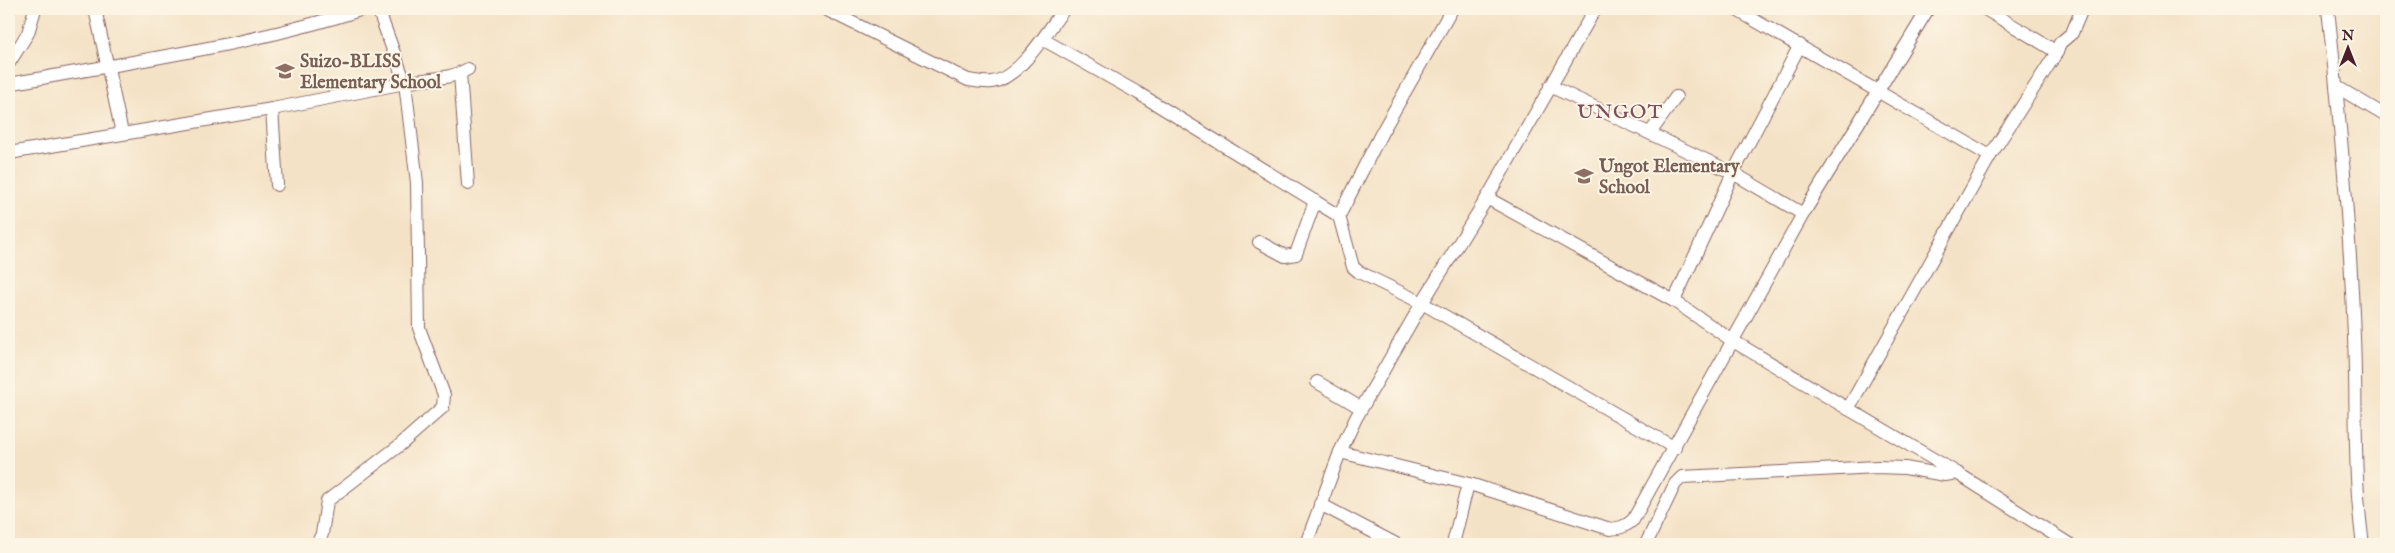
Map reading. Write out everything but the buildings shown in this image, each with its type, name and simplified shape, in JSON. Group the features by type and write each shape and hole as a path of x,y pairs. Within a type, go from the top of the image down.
{"street":[{"path":"9,62 28,33 35,9"},
{"path":"95,9 122,133"},
{"path":"9,84 274,34 363,9"},
{"path":"317,544 322,534 327,501 441,411 444,404 444,395 419,328 417,183 405,83 378,9"},
{"path":"825,9 968,80 991,83 1006,78 1044,40 1064,9"},
{"path":"1452,9 1382,132 1339,216 1353,266 1359,272 1422,303 1674,448"},
{"path":"1306,544 1340,452 1361,408 1422,303 1488,198 1595,9"},
{"path":"1736,9 1990,156"},
{"path":"1340,452 1468,484 1610,529 1623,528 1633,520 1803,214 1928,9"},
{"path":"1985,9 2057,52"},
{"path":"1848,409 1990,156 2057,52 2060,43 2072,33 2082,9"},
{"path":"2328,9 2343,139 2354,336 2358,512 2363,544"},
{"path":"1044,40 1138,93 1339,216"},
{"path":"1674,301 1733,173 1800,45"},
{"path":"9,152 272,109 464,71 468,184"},
{"path":"1550,86 1733,173 1803,214"},
{"path":"2337,88 2386,116"},
{"path":"1650,133 1676,97"},
{"path":"272,109 277,185"},
{"path":"1488,198 1674,301 1733,341 1957,473 2064,543"},
{"path":"1258,242 1285,256 1296,254 1315,202"},
{"path":"1317,382 1361,408"},
{"path":"1646,544 1675,484 1682,477 1877,467 1905,468 1945,475 1957,473"},
{"path":"1453,544 1468,484"},
{"path":"1320,504 1396,544"}],"place":[{"name":"Suizo-BLISS Elementary School","path":"285,71"},
{"name":"Ungot Elementary School","path":"1584,176"}],"district":[{"name":"UNGOT","path":"1620,111"}]}
